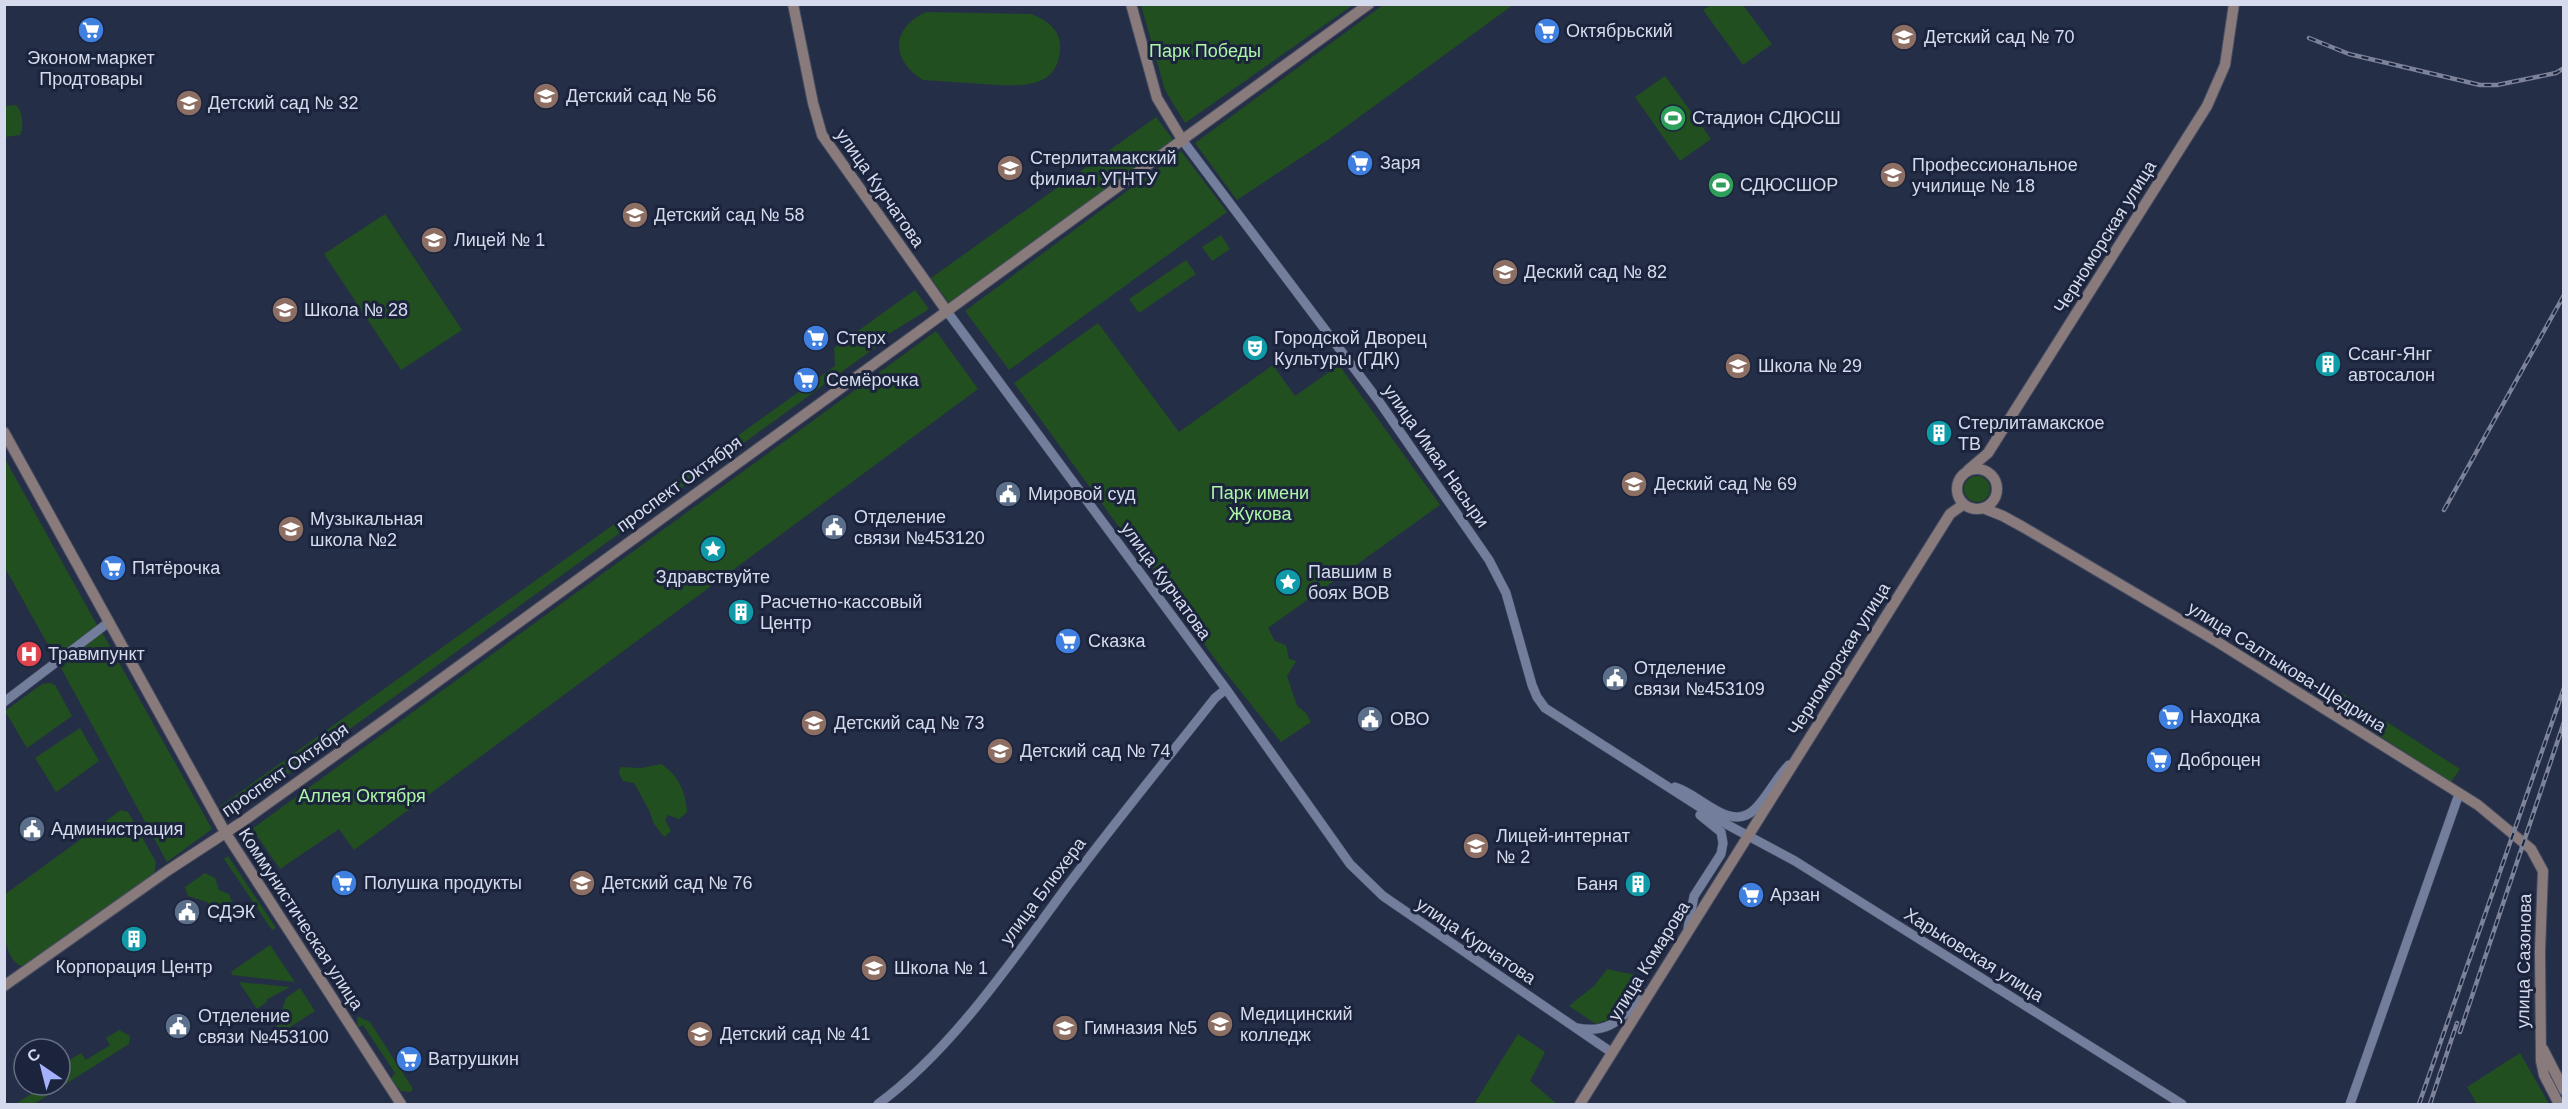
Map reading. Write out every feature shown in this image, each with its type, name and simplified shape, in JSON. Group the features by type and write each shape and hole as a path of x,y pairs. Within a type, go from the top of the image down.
{"main road":[{"name":"улица Курчатова","path":"793,4 813,103 822,135 946,310"},
{"name":"улица Имая Насыри","path":"1131,4 1157,98 1183,141"},
{"name":"проспект Октября","path":"4,986 393,714 1369,4"},
{"name":"Черноморская улица","path":"1968,470 1989,453 2206,106 2225,65 2234,4"},
{"name":"Коммунистическая улица","path":"4,432 225,832 401,1104"},
{"path":"1989,453 1992,474 1997,485 1996,497 2003,516"},
{"path":"1950,514 1959,480 1968,470 1981,469 1992,474"},
{"path":"1957,486 1960,499 1964,504 1977,509 1983,508 1996,497"},
{"name":"Черноморская улица","path":"1747,836 1950,514 1964,504"},
{"name":"улица Салтыкова-Щедрина","path":"1983,508 2003,516 2216,641 2487,812 2531,849 2543,871 2543,882"},
{"name":"улица Комарова","path":"1580,1104 1747,836"},
{"name":"улица Сазонова","path":"2543,882 2539,1041 2544,1075 2559,1104"},
{"name":"улица Сазонова","path":"2539,1041 2564,1090"}],"street":[{"name":"улица Имая Насыри","path":"1183,141 1378,400 1489,560 1506,593 1529,677 1541,704 1548,711 1747,836"},
{"name":"улица Курчатова","path":"946,310 1226,689 1330,837 1366,882 1392,903 1611,1052"},
{"path":"4,702 109,622"},
{"name":"улица Блюхера","path":"878,1104 914,1075 975,1006 1101,841 1215,698 1226,689"},
{"path":"1664,785 1681,788 1723,814 1740,817 1754,810 1770,787 1793,762"},
{"path":"1664,785 1676,797 1708,820 1721,834 1721,854 1694,896 1688,928"},
{"path":"2350,1104 2460,794"},
{"name":"Харьковская улица","path":"1747,836 1795,861 2182,1104"},
{"path":"1572,1027 1598,1030 1608,1027 1650,990"}],"green space":[{"name":"Парк Победы","path":"1141,4 1353,5 1185,123 1165,90"},
{"path":"1383,5 1513,5 1329,139 1237,200 1195,143"},
{"path":"1711,5 1743,5 1772,44 1743,65 1703,10"},
{"path":"926,12 1030,14 1046,21 1054,29 1060,45 1058,60 1053,71 1045,79 1022,85 923,80 905,63 900,54 899,44 906,27"},
{"name":"Стадион СДЮСШ","path":"1665,76 1711,139 1680,161 1635,97"},
{"path":"16,105 21,116 20,135 5,137 5,106"},
{"path":"1156,117 1174,141 949,303 931,278"},
{"path":"1181,151 1227,212 1009,370 965,311"},
{"path":"385,214 462,330 401,370 324,254"},
{"path":"1221,235 1230,249 1212,261 1202,247"},
{"path":"1186,260 1196,274 1139,313 1129,299"},
{"path":"915,290 929,309 874,343 876,347 230,816 215,810 835,366 834,348"},
{"name":"Парк имени Жукова","path":"1098,323 1179,432 1273,365 1295,396 1339,365 1440,505 1268,628 1275,641 1286,645 1289,659 1296,661 1287,676 1297,706 1306,713 1311,722 1281,742 1218,663 1014,383"},
{"name":"Аллея Октября","path":"936,331 978,389 354,850 339,829 280,869 252,829"},
{"path":"4,457 97,625 56,659 5,568"},
{"path":"1977,476 1986,480 1990,489 1986,498 1977,502 1968,498 1964,489 1968,480"},
{"path":"102,632 212,829 167,862 61,668"},
{"path":"42,684 55,685 72,716 27,748 5,711"},
{"path":"2342,693 2460,769 2451,782 2332,705"},
{"path":"80,728 99,761 56,792 35,758"},
{"path":"661,764 677,779 685,798 687,812 679,819 668,815 665,820 671,831 664,837 654,824 634,783 623,781 619,773 620,767 641,768"},
{"path":"121,810 128,812 156,862 154,874 23,967 16,963 10,956 5,937 4,895"},
{"path":"253,846 286,901 282,901 248,850"},
{"path":"228,856 276,928 272,930 224,859"},
{"path":"205,873 215,878 219,890 229,894 233,905 226,911 211,909 207,902 188,896 185,887"},
{"path":"270,945 295,982 232,975 231,972"},
{"path":"1607,969 1640,976 1615,1017 1596,1024 1569,1006 1595,985"},
{"path":"239,982 290,987 266,1000 267,1002 257,1009"},
{"path":"300,988 315,1011 273,1038 286,998"},
{"path":"357,1016 370,1022 413,1089 410,1092 401,1091 391,1079 395,1073 363,1025 358,1028"},
{"path":"119,1030 130,1036 129,1044 72,1080 72,1059 81,1053 86,1060 110,1045 106,1038"},
{"path":"1518,1034 1545,1052 1530,1081 1557,1104 1474,1104"},
{"path":"2520,1053 2549,1104 2477,1104 2467,1087"},
{"path":"26,1097 45,1097 34,1104 15,1104"}],"railway":[{"path":"2309,38 2349,54 2480,85 2497,85 2556,73 2564,68"},
{"path":"2444,510 2564,295"},
{"path":"2419,1104 2564,688"},
{"path":"2460,1032 2564,722"},
{"path":"2430,1104 2457,1023"}],"place":[{"name":"Эконом-маркет Продтовары","path":"91,30"},
{"name":"Октябрьский","path":"1547,31"},
{"name":"Детский сад № 70","path":"1904,37"},
{"name":"Детский сад № 56","path":"546,96"},
{"name":"Детский сад № 32","path":"189,103"},
{"name":"Стадион СДЮСШ","path":"1673,118"},
{"name":"Заря","path":"1360,163"},
{"name":"Стерлитамакский филиал УГНТУ","path":"1010,168"},
{"name":"Профессиональное училище № 18","path":"1893,175"},
{"name":"СДЮСШОР","path":"1721,185"},
{"name":"Детский сад № 58","path":"635,215"},
{"name":"Лицей № 1","path":"434,240"},
{"name":"Деский сад № 82","path":"1505,272"},
{"name":"Школа № 28","path":"285,310"},
{"name":"Стерх","path":"816,338"},
{"name":"Городской Дворец Культуры (ГДК)","path":"1255,348"},
{"name":"Ссанг-Янг автосалон","path":"2328,364"},
{"name":"Школа № 29","path":"1738,366"},
{"name":"Семёрочка","path":"806,380"},
{"name":"Стерлитамакское ТВ","path":"1939,433"},
{"name":"Деский сад № 69","path":"1634,484"},
{"name":"Мировой суд","path":"1008,494"},
{"name":"Отделение связи №453120","path":"834,527"},
{"name":"Музыкальная школа №2","path":"291,529"},
{"name":"Здравствуйте","path":"713,549"},
{"name":"Пятёрочка","path":"113,568"},
{"name":"Павшим в боях ВОВ","path":"1288,582"},
{"name":"Расчетно-кассовый Центр","path":"741,612"},
{"name":"Сказка","path":"1068,641"},
{"name":"Травмпункт","path":"29,654"},
{"name":"Отделение связи №453109","path":"1615,678"},
{"name":"Находка","path":"2171,717"},
{"name":"ОВО","path":"1370,719"},
{"name":"Детский сад № 73","path":"814,723"},
{"name":"Детский сад № 74","path":"1000,751"},
{"name":"Доброцен","path":"2159,760"},
{"name":"Администрация","path":"32,829"},
{"name":"Лицей-интернат № 2","path":"1476,846"},
{"name":"Полушка продукты","path":"344,883"},
{"name":"Детский сад № 76","path":"582,883"},
{"name":"Баня","path":"1638,884"},
{"name":"Арзан","path":"1751,895"},
{"name":"СДЭК","path":"187,912"},
{"name":"Корпорация Центр","path":"134,939"},
{"name":"Школа № 1","path":"874,968"},
{"name":"Медицинский колледж","path":"1220,1024"},
{"name":"Отделение связи №453100","path":"178,1026"},
{"name":"Гимназия №5","path":"1065,1028"},
{"name":"Детский сад № 41","path":"700,1034"},
{"name":"Ватрушкин","path":"409,1059"}]}
